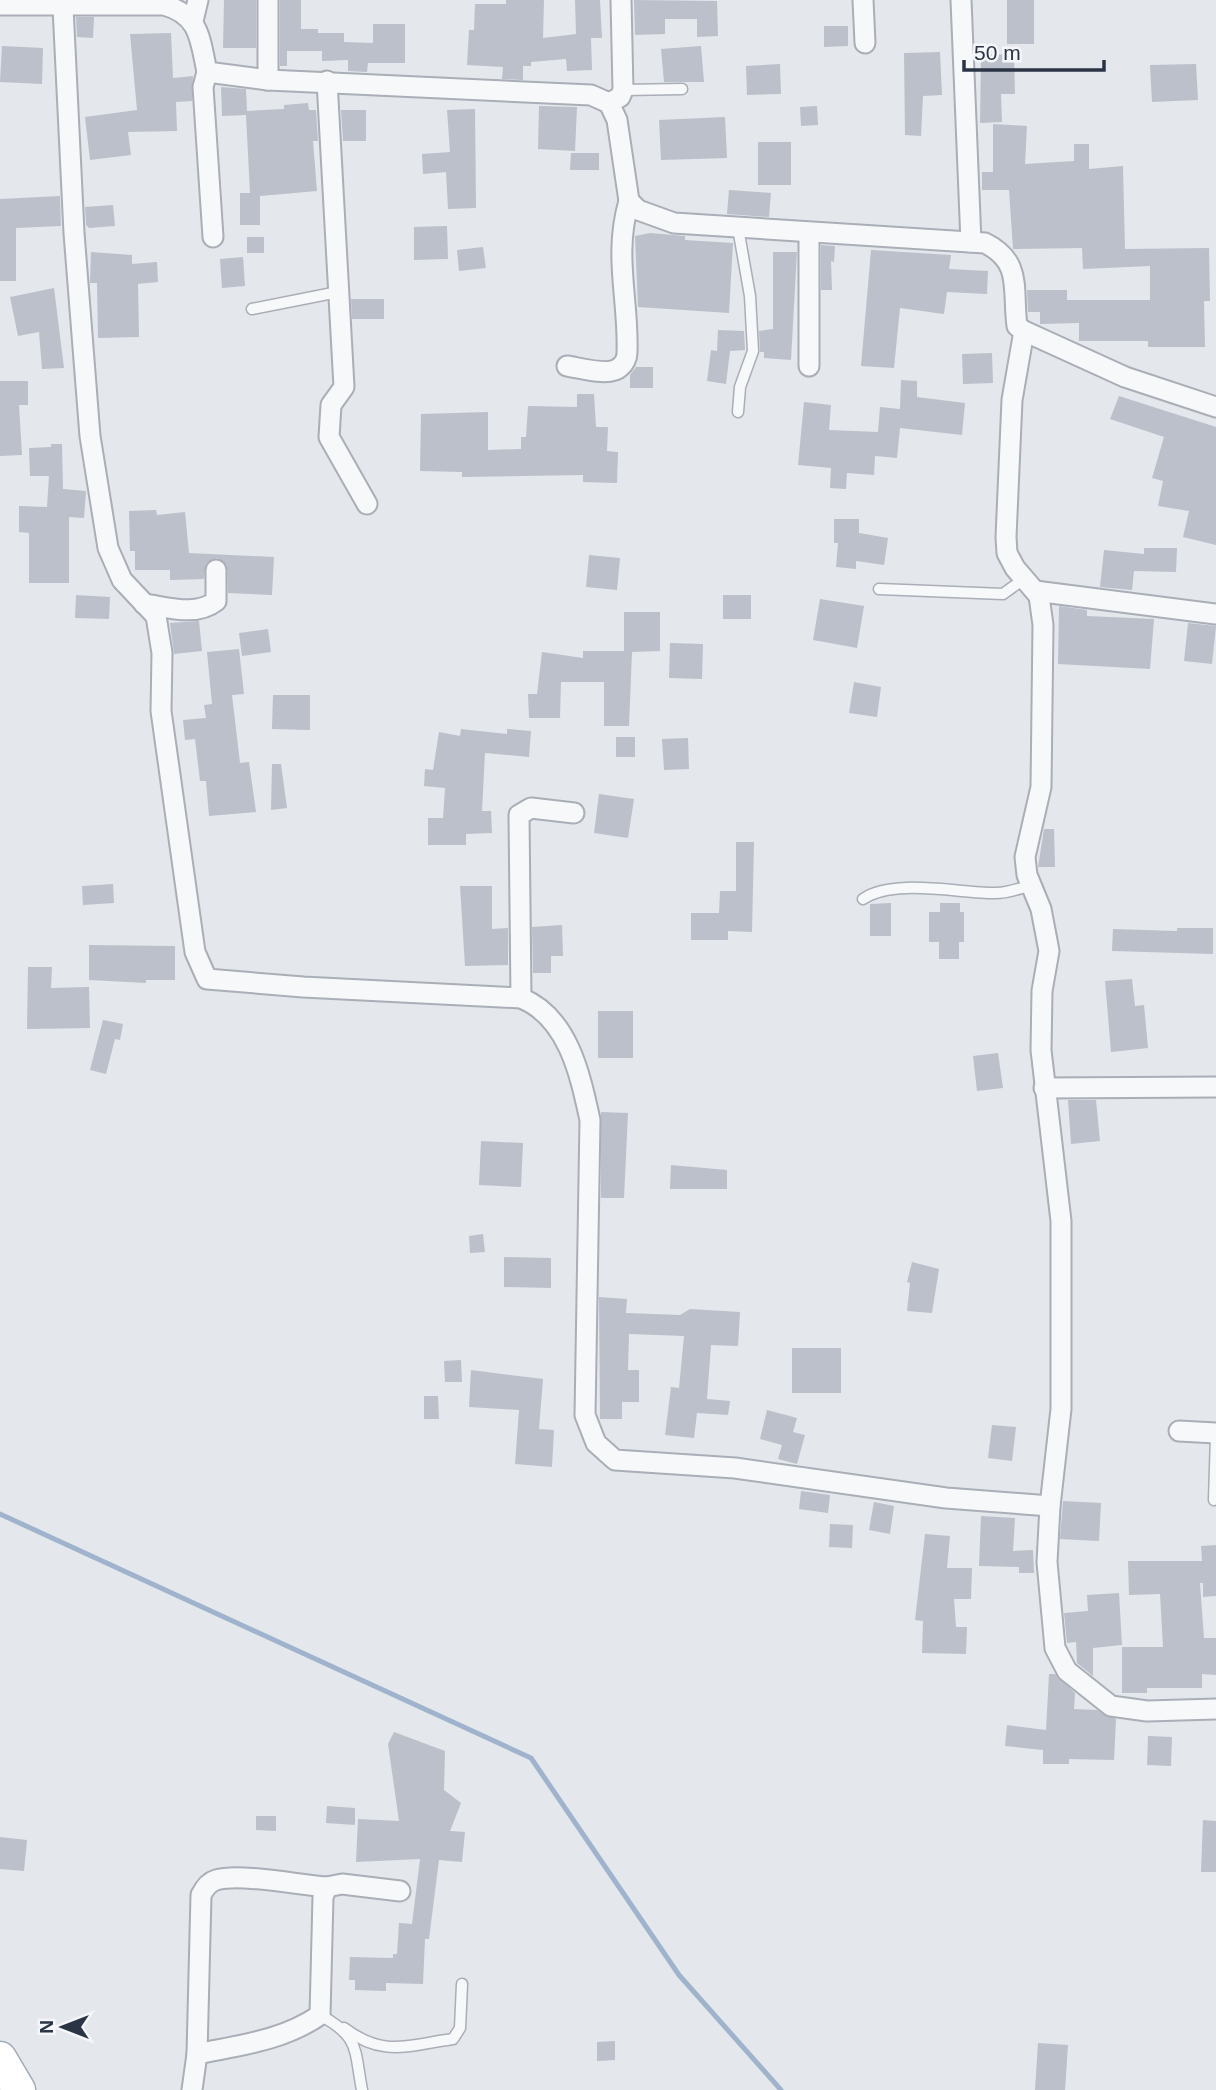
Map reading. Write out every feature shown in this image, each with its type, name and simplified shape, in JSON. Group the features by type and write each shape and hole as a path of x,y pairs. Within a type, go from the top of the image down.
{"main road":[{"path":"0,2058 19,2090"}],"street":[{"path":"198,0 193,21 208,72 203,95 213,237"},
{"path":"268,0 268,80"},
{"path":"567,366 613,372 621,367 627,356 621,289 622,238 629,201 616,96 621,0"},
{"path":"863,0 865,43"},
{"path":"961,0 971,242"},
{"path":"0,5 164,5 181,10 193,21"},
{"path":"63,7 72,206 90,436 108,548 122,580 156,616 162,653 161,711 193,939 200,967 208,979 303,987 521,998 539,1006 559,1025 584,1093 590,1120 585,1415 596,1443 615,1460 735,1468 946,1498 1051,1506"},
{"path":"208,72 268,80 616,96"},
{"path":"327,81 344,387 331,405 329,437 367,504"},
{"path":"629,201 638,209 674,223 809,234 985,243 1002,251 1011,263 1017,326 1024,331 1125,377 1216,407"},
{"path":"808,366 809,234"},
{"path":"1024,331 1012,400 1006,537 1007,553 1039,596 1043,625 1041,787 1025,857 1041,909 1049,951 1042,991 1044,1088 1054,1141 1061,1221 1061,1409 1047,1562 1055,1648 1067,1671 1111,1706 1147,1711 1216,1709"},
{"path":"144,604 188,611 210,606 216,601 216,570"},
{"path":"1030,584 1216,614"},
{"path":"521,998 519,815 531,808 575,813"},
{"path":"1044,1088 1216,1087"},
{"path":"1179,1431 1216,1434"},
{"path":"192,2090 197,2054 201,1895 206,1887 215,1880 247,1880 327,1887 342,1884 400,1891"},
{"path":"197,2054 273,2039 301,2028 320,2015 323,1897 327,1887"}],"lane":[{"path":"616,96 682,89"},
{"path":"738,228 750,296 753,351 740,387 738,412"},
{"path":"252,309 338,292"},
{"path":"879,589 1003,594 1030,584"},
{"path":"863,899 872,893 903,889 998,894 1032,885"},
{"path":"1214,1500 1216,1434"},
{"path":"320,2015 361,2041 383,2049 453,2039 460,2028 462,1984"},
{"path":"344,2028 354,2046 362,2090"}],"building":[{"path":"224,0 256,0 256,48 223,48"},
{"path":"280,0 301,0 301,29 318,29 318,33 344,33 344,42 373,43 373,24 405,24 405,63 368,63 367,72 348,71 348,60 322,61 322,51 287,51 287,66 280,66"},
{"path":"506,0 544,0 543,38 576,34 575,0 600,0 602,38 591,38 592,70 567,71 566,59 531,62 531,66 523,66 523,80 502,79 503,67 467,65 469,30 474,30 475,4 506,4"},
{"path":"634,0 717,1 718,36 697,37 697,19 665,19 665,34 635,35"},
{"path":"1007,0 1034,0 1034,44 1007,44"},
{"path":"76,17 94,17 93,38 77,37"},
{"path":"824,26 848,26 848,46 824,47"},
{"path":"171,33 173,78 193,76 192,101 176,102 177,131 128,132 131,155 90,160 85,117 137,110 130,34"},
{"path":"2,46 43,48 42,84 0,82"},
{"path":"701,46 704,82 664,82 661,49"},
{"path":"940,52 942,95 923,96 921,136 905,135 904,53"},
{"path":"1014,54 1015,94 1001,94 1002,122 980,123 981,55"},
{"path":"780,64 781,94 747,95 746,66"},
{"path":"1196,64 1198,100 1152,102 1150,65"},
{"path":"221,87 246,89 247,111 284,109 284,105 308,103 309,110 316,110 318,141 313,141 317,191 260,196 260,225 240,225 240,193 250,193 246,115 222,116"},
{"path":"539,106 577,107 575,151 538,149"},
{"path":"817,106 818,125 801,126 800,107"},
{"path":"475,109 476,208 448,209 446,172 423,174 422,154 450,152 447,110"},
{"path":"341,110 366,110 366,141 343,141"},
{"path":"725,117 727,158 661,160 659,120"},
{"path":"993,124 1027,126 1025,164 1074,161 1074,144 1089,144 1089,169 1123,166 1125,249 1209,248 1210,301 1204,301 1205,347 1148,347 1148,341 1079,341 1079,323 1040,324 1040,312 1028,312 1027,290 1067,290 1067,300 1150,300 1150,266 1083,269 1082,248 1013,249 1009,190 982,190 982,172 993,172"},
{"path":"758,142 791,142 791,185 758,185"},
{"path":"571,153 599,153 599,170 570,170"},
{"path":"729,190 771,193 769,217 727,214"},
{"path":"60,196 61,226 16,228 16,281 0,281 0,199"},
{"path":"113,205 115,226 89,228 86,225 85,207"},
{"path":"447,226 448,259 414,260 414,227"},
{"path":"650,233 685,236 685,240 733,243 729,313 638,307 635,236"},
{"path":"247,237 264,237 264,253 247,253"},
{"path":"821,245 835,246 834,262 831,261 832,290 821,290"},
{"path":"483,247 486,268 459,271 457,250"},
{"path":"871,250 951,255 949,269 988,271 987,294 947,292 944,314 900,308 894,368 861,366"},
{"path":"91,252 132,255 132,264 157,262 158,282 138,284 139,337 98,338 97,283 90,283"},
{"path":"773,252 797,252 791,360 764,358 764,352 760,352 759,331 773,329"},
{"path":"243,257 245,286 222,288 220,259"},
{"path":"54,288 64,368 42,369 39,332 18,336 10,297"},
{"path":"351,299 384,299 384,319 352,319"},
{"path":"718,330 744,331 745,350 730,351 726,384 707,381 711,350 717,351"},
{"path":"992,353 993,383 963,384 962,354"},
{"path":"636,367 653,367 653,388 630,388 630,375"},
{"path":"901,380 917,381 917,397 965,403 962,435 900,428 897,458 875,456 874,475 847,473 846,489 830,488 831,468 798,465 804,402 831,405 829,430 878,432 880,407 900,409"},
{"path":"0,381 28,381 28,405 19,405 22,455 0,456"},
{"path":"577,394 594,394 596,427 608,427 607,451 618,452 617,483 583,482 583,475 462,477 462,472 420,471 421,414 488,412 488,450 521,449 521,437 526,437 528,406 577,407"},
{"path":"1119,396 1216,427 1216,545 1183,537 1189,511 1158,506 1163,481 1152,478 1164,437 1110,419"},
{"path":"51,444 62,444 63,489 86,491 84,518 69,517 69,583 29,583 29,533 19,532 19,506 47,507 49,476 30,476 29,448 51,447"},
{"path":"156,510 157,515 185,512 189,553 274,557 272,595 228,593 227,565 217,558 206,563 204,579 170,580 170,570 135,570 135,551 130,551 129,511"},
{"path":"834,519 859,519 859,533 888,538 884,565 856,561 856,569 836,567 838,543 834,543"},
{"path":"1144,548 1177,548 1176,572 1134,571 1132,590 1100,587 1104,550 1144,554"},
{"path":"589,555 620,558 617,590 586,587"},
{"path":"76,595 110,597 109,619 75,618"},
{"path":"723,595 751,595 751,619 723,619"},
{"path":"820,599 864,606 857,648 813,640"},
{"path":"1059,606 1087,610 1087,616 1154,619 1150,669 1058,664"},
{"path":"624,612 660,612 660,651 632,652 629,726 604,726 604,682 561,682 560,718 529,718 528,694 537,694 542,652 583,658 583,651 624,651"},
{"path":"199,621 202,651 174,654 170,623"},
{"path":"1188,623 1216,626 1212,664 1184,661"},
{"path":"268,629 271,652 242,656 239,633"},
{"path":"670,643 703,644 702,679 669,678"},
{"path":"239,649 244,694 232,695 240,763 249,762 256,812 209,816 206,781 200,781 195,739 185,740 183,720 206,718 204,705 212,704 207,652"},
{"path":"854,682 881,687 877,717 849,713"},
{"path":"273,695 310,695 310,730 272,729"},
{"path":"461,729 507,734 507,729 531,731 529,757 485,753 482,811 491,811 492,833 466,834 466,845 428,845 428,818 443,818 445,788 424,786 425,769 433,770 439,732 460,736"},
{"path":"616,737 635,737 635,757 616,757"},
{"path":"688,738 689,769 664,770 662,739"},
{"path":"272,764 281,764 287,808 271,810"},
{"path":"599,794 634,799 628,838 594,833"},
{"path":"1044,829 1054,829 1055,867 1038,867"},
{"path":"736,842 754,842 752,932 728,931 728,940 691,940 691,913 719,913 720,891 736,891"},
{"path":"113,884 114,903 83,905 82,886"},
{"path":"460,886 492,886 492,929 508,928 508,965 465,966"},
{"path":"891,903 891,936 870,936 870,904"},
{"path":"940,903 960,903 960,912 964,912 964,942 959,942 959,959 939,959 939,942 929,942 929,912 940,912"},
{"path":"562,925 563,956 551,956 551,973 533,973 532,927"},
{"path":"1177,928 1213,928 1213,954 1112,951 1113,929 1177,931"},
{"path":"89,945 175,946 175,980 146,980 146,983 89,980"},
{"path":"28,967 52,967 51,988 89,987 90,1028 27,1029"},
{"path":"1132,979 1135,1006 1144,1005 1148,1048 1111,1052 1105,981"},
{"path":"598,1011 633,1011 633,1058 598,1058"},
{"path":"103,1020 123,1024 120,1040 115,1039 106,1074 90,1070"},
{"path":"998,1053 1003,1088 977,1091 973,1056"},
{"path":"1068,1100 1096,1100 1100,1141 1071,1144"},
{"path":"601,1112 628,1113 624,1198 601,1198"},
{"path":"481,1141 523,1143 521,1187 479,1185"},
{"path":"671,1165 727,1170 727,1189 670,1189"},
{"path":"483,1234 485,1252 470,1253 469,1236"},
{"path":"504,1257 551,1258 551,1288 504,1287"},
{"path":"912,1262 939,1269 932,1313 907,1311 910,1283 907,1282"},
{"path":"599,1297 627,1299 626,1313 680,1315 690,1309 740,1312 738,1346 711,1345 707,1399 730,1401 728,1415 697,1413 694,1438 665,1435 671,1387 679,1388 684,1336 629,1334 628,1370 639,1370 639,1402 622,1402 622,1419 600,1419"},
{"path":"792,1348 841,1348 841,1393 792,1393"},
{"path":"461,1360 462,1382 445,1382 444,1361"},
{"path":"471,1370 543,1379 539,1429 554,1430 552,1467 515,1464 519,1410 469,1407"},
{"path":"424,1396 438,1396 439,1419 424,1419"},
{"path":"767,1410 797,1418 793,1432 805,1435 797,1464 778,1459 782,1445 760,1439"},
{"path":"992,1425 1016,1427 1012,1461 988,1458"},
{"path":"801,1491 830,1495 828,1513 799,1509"},
{"path":"1063,1501 1101,1503 1099,1541 1060,1539"},
{"path":"874,1502 894,1506 890,1534 869,1530"},
{"path":"981,1516 1015,1518 1013,1551 1033,1550 1034,1573 1019,1573 1019,1567 979,1566"},
{"path":"830,1524 853,1525 852,1548 829,1547"},
{"path":"925,1534 950,1536 947,1568 972,1568 971,1599 954,1599 956,1627 967,1627 966,1654 922,1653 923,1621 915,1620"},
{"path":"1216,1545 1216,1596 1203,1597 1203,1583 1200,1583 1204,1638 1216,1638 1216,1675 1202,1674 1202,1688 1147,1688 1147,1693 1122,1693 1122,1647 1163,1647 1160,1594 1129,1595 1128,1561 1202,1561 1201,1546"},
{"path":"1119,1593 1122,1645 1093,1648 1093,1676 1077,1663 1076,1642 1067,1643 1064,1613 1088,1611 1087,1595"},
{"path":"1049,1674 1055,1674 1075,1693 1074,1709 1097,1710 1116,1719 1114,1760 1069,1759 1069,1764 1043,1764 1043,1750 1005,1746 1007,1725 1046,1730"},
{"path":"394,1732 445,1751 444,1790 461,1803 450,1831 465,1832 462,1862 439,1860 429,1939 425,1939 423,1984 386,1983 386,1991 355,1990 355,1980 349,1980 350,1957 393,1958 393,1954 397,1954 399,1923 412,1924 420,1859 356,1862 358,1819 399,1821 388,1744"},
{"path":"1148,1736 1172,1737 1171,1766 1147,1765"},
{"path":"327,1806 355,1808 355,1825 326,1823"},
{"path":"256,1816 276,1816 276,1831 256,1830"},
{"path":"1203,1820 1216,1821 1216,1872 1201,1872"},
{"path":"0,1837 27,1840 24,1871 0,1869"},
{"path":"615,2041 615,2060 597,2061 597,2042"},
{"path":"1038,2043 1068,2045 1065,2090 1035,2090"}],"waterway":[{"path":"0,1514 531,1758 679,1975 781,2090"}]}
